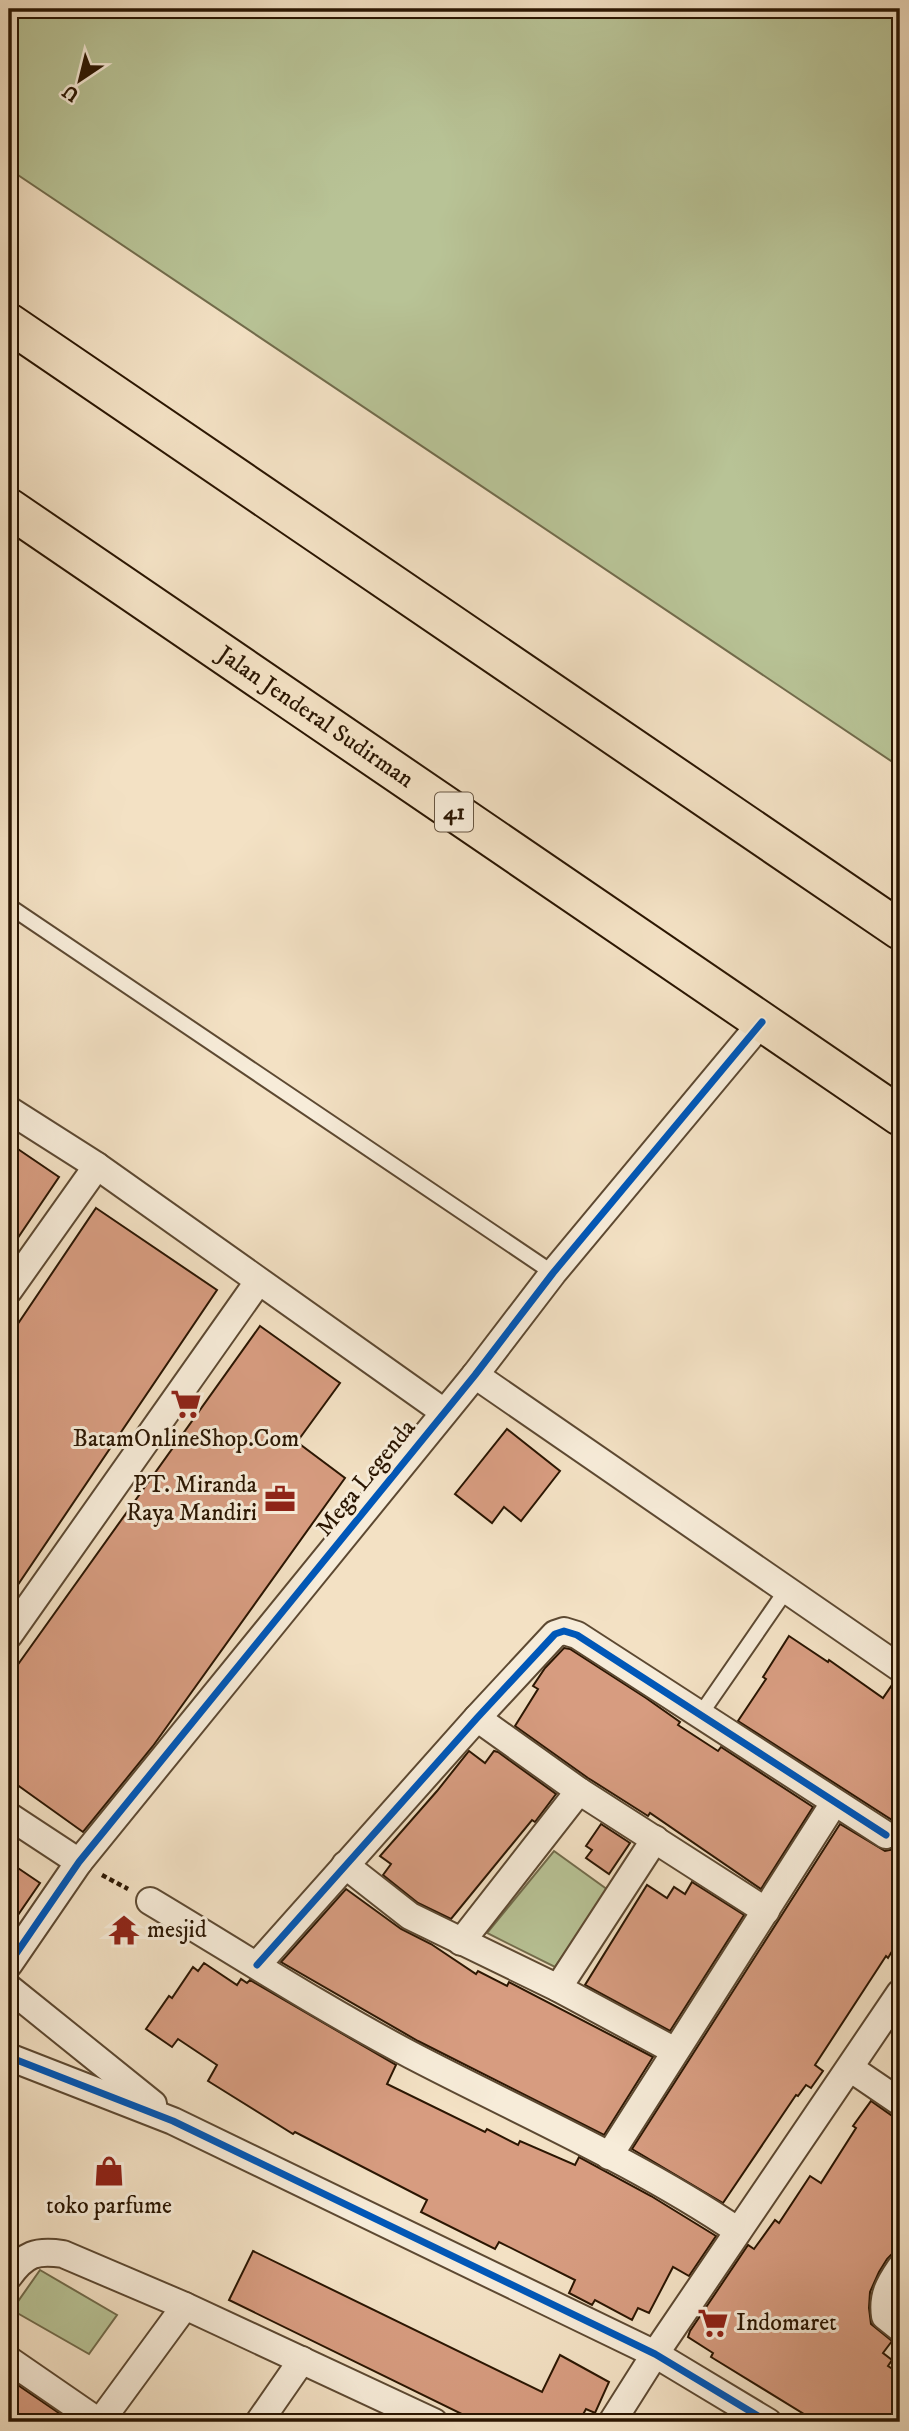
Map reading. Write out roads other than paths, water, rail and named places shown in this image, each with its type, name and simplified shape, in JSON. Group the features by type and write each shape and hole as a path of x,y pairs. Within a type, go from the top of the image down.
{"highway":[{"path":"9,323 900,930"},
{"name":"Jalan Jenderal Sudirman","path":"9,508 900,1116"}],"street":[{"name":"Mega Legenda","path":"9,1964 79,1862 475,1375 553,1273 762,1022"},
{"name":"Mega Legenda","path":"9,1110 97,1166 444,1412"},
{"path":"9,1290 97,1166"},
{"path":"9,1635 258,1282"},
{"path":"475,1375 900,1668"},
{"path":"257,1965 477,1718 555,1634 564,1631 577,1635 886,1835"},
{"path":"477,1718 579,1791 766,1911"},
{"path":"461,1942 579,1791"},
{"path":"609,2156 834,1803"},
{"path":"9,1815 79,1862"},
{"path":"558,1988 655,1839"},
{"path":"345,1865 410,1916 558,1988 676,2052"},
{"path":"150,1901 408,2053 609,2156 738,2231"},
{"path":"9,1988 173,2121"},
{"path":"612,2422 655,2354 900,1993"},
{"path":"9,2057 173,2121 655,2354 768,2422"},
{"path":"850,2068 900,2102"},
{"path":"9,2276 19,2263 34,2254 42,2251 63,2254 185,2306 430,2421"},
{"path":"900,2268 890,2283 883,2302 885,2316 900,2328"},
{"path":"9,2360 99,2422 185,2306"},
{"path":"259,2422 302,2360"}],"lane":[{"path":"9,906 553,1273"},
{"path":"700,1715 787,1589"}],"place":[{"name":"BatamOnlineShop.Com","path":"186,1404"},
{"name":"PT. Miranda Raya Mandiri","path":"280,1499"},
{"name":"mesjid","path":"124,1930"},
{"name":"toko parfume","path":"109,2171"},
{"name":"Indomaret","path":"713,2323"}]}
